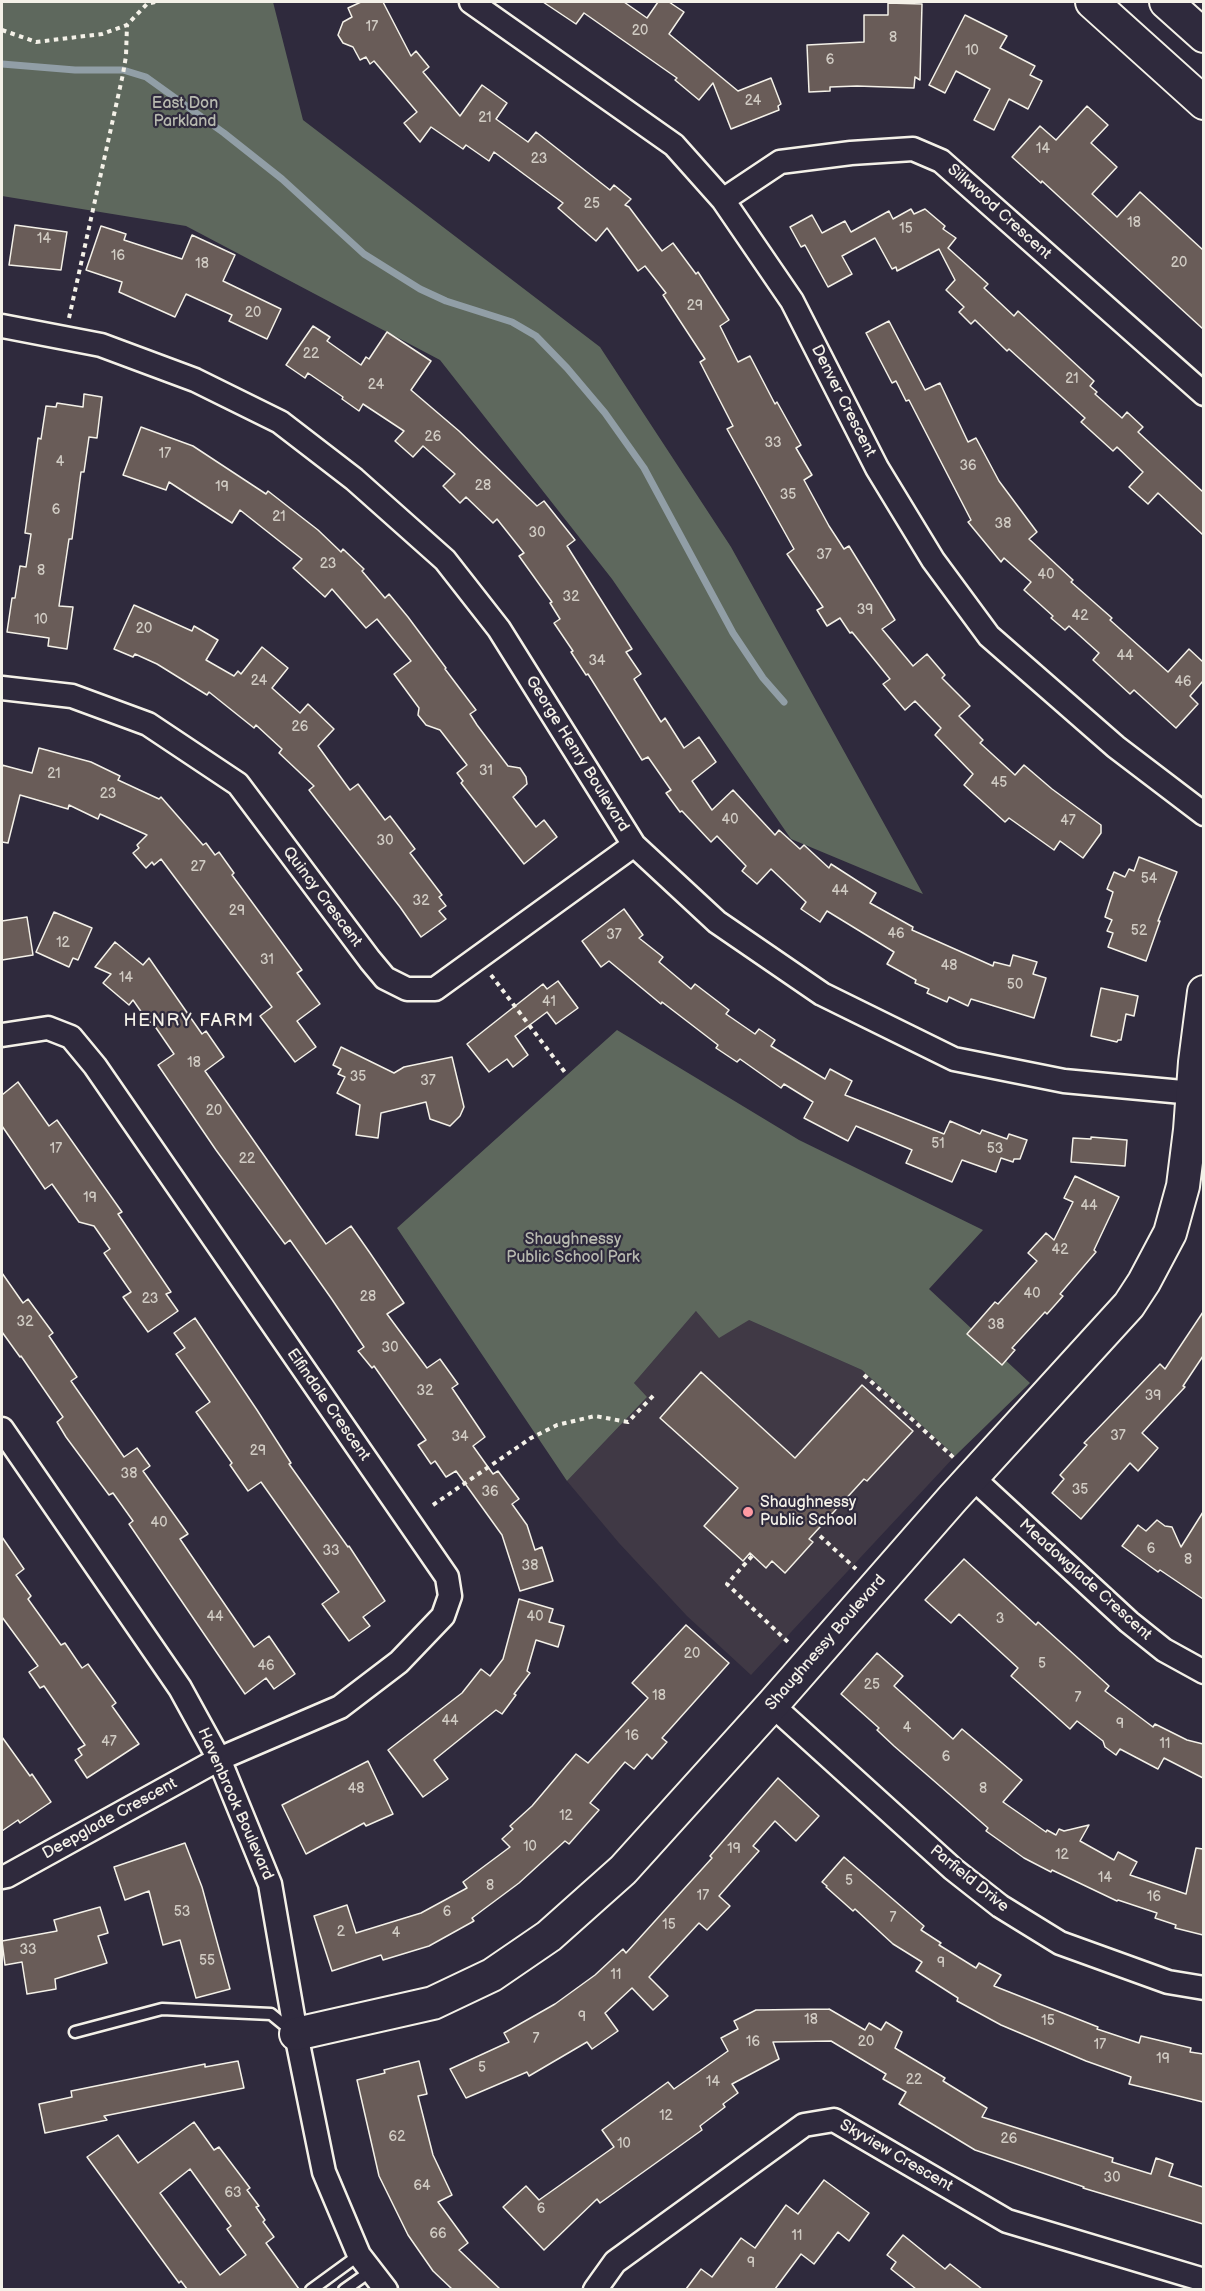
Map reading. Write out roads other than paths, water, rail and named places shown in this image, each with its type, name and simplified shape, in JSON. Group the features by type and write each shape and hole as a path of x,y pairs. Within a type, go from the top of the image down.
{"street":[{"name":"Denver Crescent","path":"471,2 674,145 723,200 792,301 877,468 933,560 989,636 1116,747 1203,814"},
{"path":"1092,2 1203,103"},
{"path":"1166,2 1203,36"},
{"name":"Silkwood Crescent","path":"723,200 780,162 851,153 913,149 941,161 1203,394"},
{"name":"George Henry Boulevard","path":"2,329 101,345 195,380 280,422 354,479 445,560 499,629 634,845 717,922 822,994 954,1059 1064,1081 1198,1094"},
{"name":"Quincy Crescent","path":"2,688 72,696 148,724 238,784 385,978 407,989 435,989 634,845"},
{"name":"Shaughnessy Boulevard","path":"296,2034 433,2003 492,1976 549,1936 623,1870 772,1705 963,1468 1129,1305 1170,1233 1183,1186 1190,1130 1198,1094 1203,992"},
{"name":"Elfindale Crescent","path":"2,1035 48,1028 70,1037 95,1066 447,1577 450,1596 443,1616 399,1662 340,1707 219,1759"},
{"name":"Havenbrook Boulevard","path":"2,1429 180,1688 219,1759 270,1884 296,2034 324,2172 365,2263 386,2289"},
{"name":"Meadowglade Crescent","path":"963,1468 1129,1622 1164,1650 1203,1672"},
{"name":"Parfield Drive","path":"772,1705 953,1869 1000,1906 1060,1943 1168,1982 1203,1988"},
{"name":"Deepglade Crescent","path":"2,1877 219,1759"},
{"name":"Skyview Crescent","path":"595,2289 615,2262 804,2125 834,2120 1006,2221 1203,2280"}],"lane":[{"path":"75,2032 162,2009 271,2014 296,2034"},
{"path":"311,2289 365,2263"},
{"path":"344,2289 365,2263"}],"waterway":[{"path":"2,64 75,70 123,70 146,77 224,133 282,179 364,254 420,289 446,301 512,322 536,336 605,413 644,468 733,633 763,678 784,702"}],"place":[{"name":"Shaughnessy Public School","path":"748,1512"}],"district":[{"name":"HENRY FARM","path":"189,1021"}],"park label":[{"name":"East Don Parkland","path":"185,113"},
{"name":"Shaughnessy Public School Park","path":"573,1249"}]}
